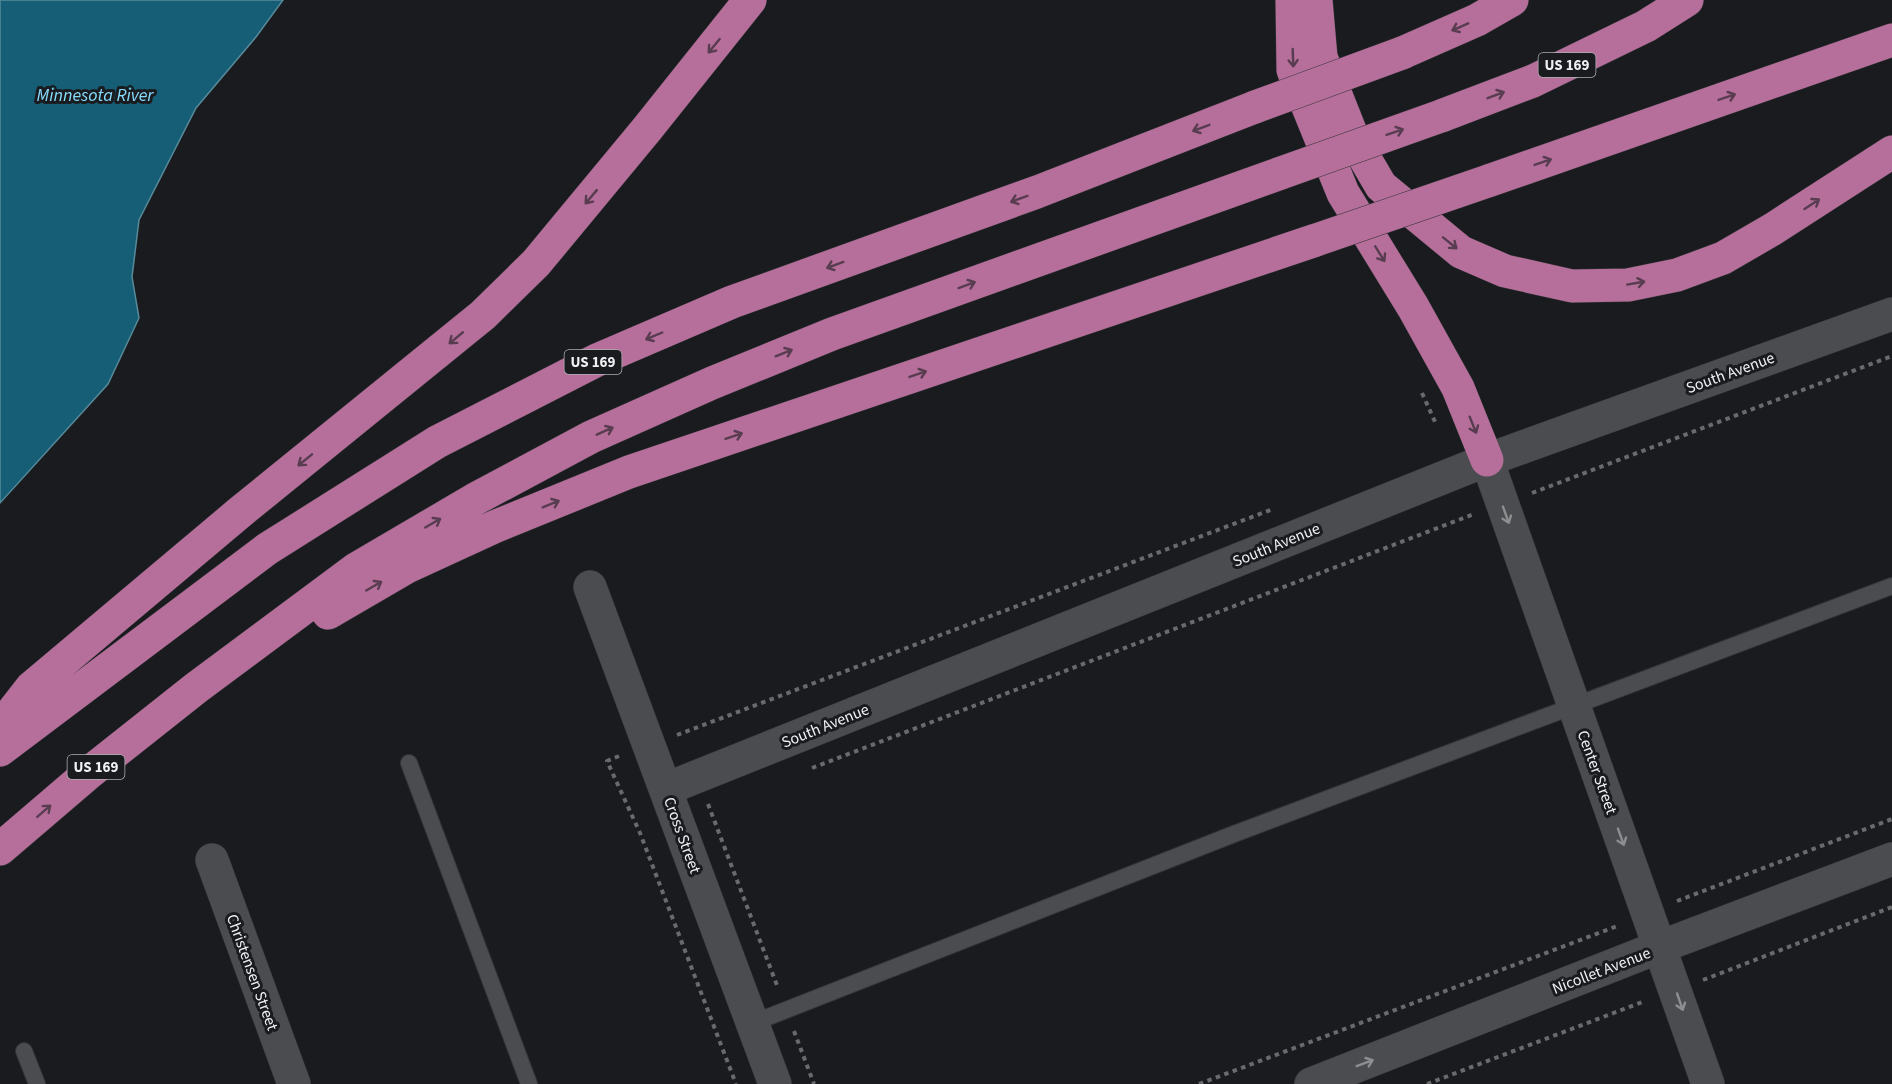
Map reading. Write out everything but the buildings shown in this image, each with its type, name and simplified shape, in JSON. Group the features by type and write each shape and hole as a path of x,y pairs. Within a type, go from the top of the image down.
{"highway":[{"path":"0,728 31,688 239,513 483,315 536,263 750,0"},
{"path":"1292,0 1293,70 1343,193 1413,307 1458,388 1486,460"},
{"path":"1317,0 1322,57 1353,138 1381,186 1461,252 1505,271 1572,286 1628,285 1677,275 1723,258 1773,229 1892,152"},
{"name":"US 169","path":"0,750 267,549 437,442 597,360 732,302 1037,192 1255,107 1402,53 1477,20 1512,0"},
{"name":"US 169","path":"0,849 90,772 196,688 356,569 477,498 591,437 712,383 832,334 1533,81 1646,26 1687,0"},
{"path":"196,688 407,567 494,527 629,472 1316,240 1892,40"}],"street":[{"name":"South Avenue","path":"671,804 697,777 1486,460 1892,314"},
{"name":"Center Street","path":"1486,460 1708,1084"},
{"name":"Cross Street","path":"590,587 775,1084"},
{"name":"Nicollet Avenue","path":"1311,1084 1892,859"},
{"name":"Christensen Street","path":"212,860 294,1084"}],"lane":[{"path":"753,1023 1233,834 1892,586"},
{"path":"409,763 529,1084"},
{"path":"24,1051 37,1084"}],"path":[{"path":"809,768 1892,356"},
{"path":"736,1084 640,833 607,761 1278,507"},
{"path":"680,734 814,1084"},
{"path":"640,833 671,804 709,807"},
{"path":"1199,1084 1892,819"}],"water":[{"name":"Minnesota River","path":"0,0 283,0 256,37 196,108 139,220 132,277 139,318 108,384 0,503"}]}
